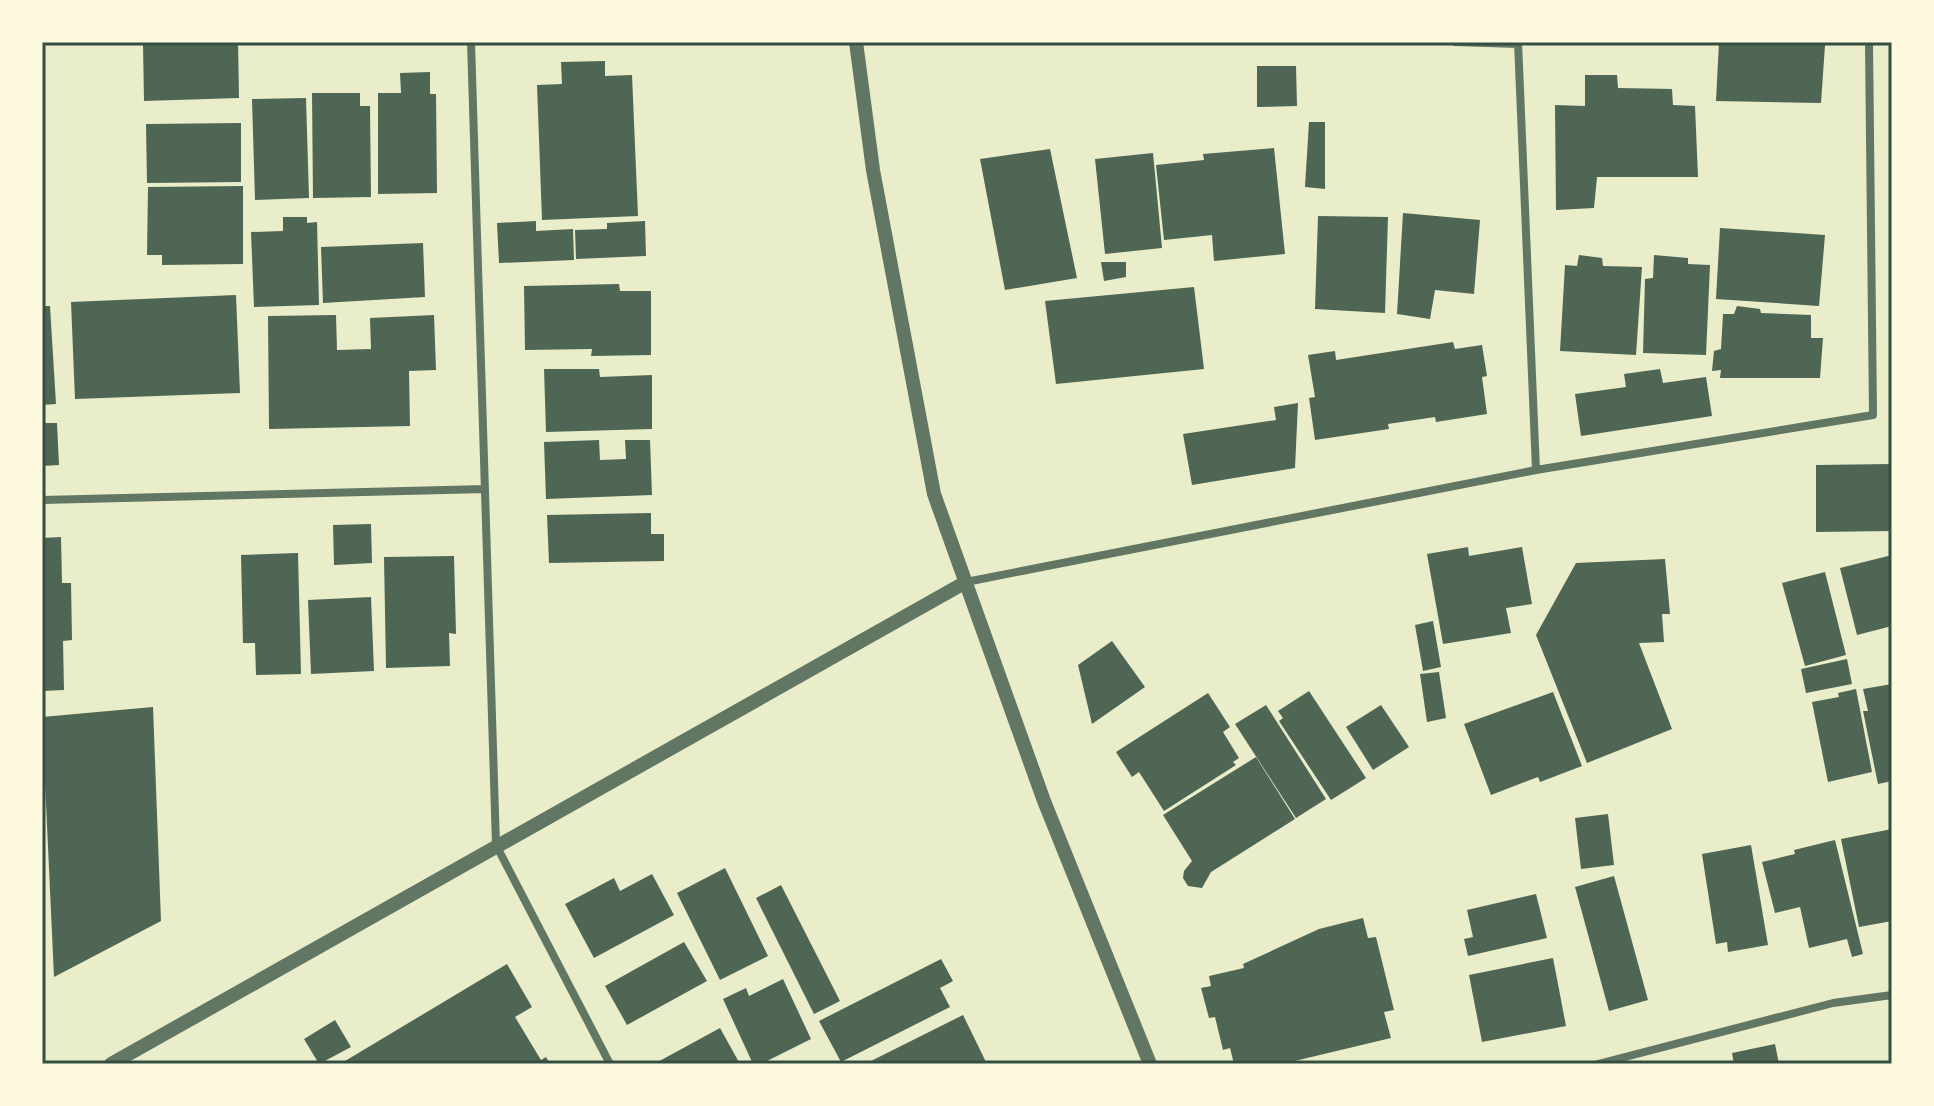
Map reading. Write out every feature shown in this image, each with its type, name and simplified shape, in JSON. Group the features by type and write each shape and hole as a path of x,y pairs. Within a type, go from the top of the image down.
{"street":[{"path":"471,42 496,845 610,1064"},
{"path":"856,42 873,170 934,494 1044,801 1150,1064"},
{"path":"1455,42 1518,43 1536,470"},
{"path":"111,1064 966,582 1536,470 1873,415 1869,42"},
{"path":"42,500 485,489"},
{"path":"1598,1064 1833,1003 1892,995"}],"building":[{"path":"238,42 239,98 144,101 143,44"},
{"path":"1719,42 1825,45 1821,103 1716,101"},
{"path":"605,61 605,76 632,75 638,216 542,220 537,85 562,84 561,62"},
{"path":"1257,66 1296,66 1297,106 1257,107"},
{"path":"430,72 430,94 436,94 437,193 378,194 378,93 401,93 400,73"},
{"path":"1585,75 1617,75 1618,88 1672,89 1673,105 1695,106 1698,177 1597,177 1594,208 1556,210 1555,105 1585,106"},
{"path":"312,93 360,93 360,106 370,106 371,197 313,198"},
{"path":"306,98 309,198 255,200 252,99"},
{"path":"1309,122 1325,122 1325,189 1305,187"},
{"path":"241,123 241,182 147,183 146,124"},
{"path":"1274,148 1285,254 1214,261 1212,235 1164,240 1156,165 1204,160 1203,154"},
{"path":"1050,149 1077,278 1005,290 980,159"},
{"path":"1153,153 1162,248 1105,254 1095,159"},
{"path":"243,186 243,264 162,265 162,255 147,255 148,187"},
{"path":"1403,213 1480,220 1474,294 1435,290 1430,319 1397,314"},
{"path":"1318,216 1388,217 1385,313 1315,309"},
{"path":"283,217 307,217 307,223 317,222 319,305 254,307 251,232 283,231"},
{"path":"536,221 536,231 573,229 574,260 499,263 497,223"},
{"path":"645,221 646,256 576,259 575,230 607,229 607,223"},
{"path":"1720,228 1825,235 1819,306 1716,299"},
{"path":"423,243 425,297 323,303 321,247"},
{"path":"1579,255 1602,258 1603,266 1642,267 1636,355 1560,351 1565,265 1577,266"},
{"path":"1654,255 1688,258 1688,264 1710,265 1706,355 1643,353 1645,279 1653,278"},
{"path":"1101,262 1126,262 1126,277 1104,281"},
{"path":"619,284 620,291 651,291 651,355 591,356 592,349 525,350 524,286"},
{"path":"1194,287 1204,369 1056,384 1045,301"},
{"path":"236,295 240,393 75,399 71,302"},
{"path":"42,306 50,306 56,404 42,405"},
{"path":"1737,306 1760,309 1761,313 1811,315 1811,338 1823,338 1820,378 1720,378 1721,370 1712,371 1714,351 1721,349 1723,314 1734,314"},
{"path":"336,315 337,350 371,349 370,318 434,315 436,370 409,371 410,426 269,429 268,316"},
{"path":"1453,342 1455,349 1482,345 1487,376 1482,377 1487,414 1436,422 1435,417 1388,424 1389,429 1315,440 1309,398 1315,397 1308,355 1335,351 1336,360"},
{"path":"544,369 599,369 600,377 652,375 652,429 546,432"},
{"path":"1660,369 1663,383 1706,377 1712,416 1581,436 1575,394 1626,387 1624,374"},
{"path":"1298,403 1295,468 1192,485 1183,434 1276,420 1274,407"},
{"path":"42,423 57,423 59,465 42,466"},
{"path":"599,440 600,460 626,459 625,440 650,440 652,495 546,499 544,442"},
{"path":"1892,464 1892,531 1816,532 1816,465"},
{"path":"651,513 651,534 664,534 664,561 549,563 547,515"},
{"path":"371,524 372,563 334,565 333,525"},
{"path":"61,537 62,583 71,583 72,640 63,641 64,690 42,691 42,538"},
{"path":"1468,547 1469,556 1522,547 1532,604 1506,608 1511,633 1443,644 1427,554"},
{"path":"298,553 301,674 256,675 255,643 243,643 241,555"},
{"path":"1892,555 1892,626 1857,635 1840,568"},
{"path":"454,556 456,634 449,633 450,666 386,668 384,557"},
{"path":"1665,559 1670,614 1662,614 1664,642 1639,643 1672,729 1587,763 1536,635 1576,563"},
{"path":"1825,572 1846,655 1805,666 1782,583"},
{"path":"371,597 374,671 311,674 308,600"},
{"path":"1433,621 1441,667 1423,671 1415,625"},
{"path":"1112,641 1145,687 1092,724 1078,665"},
{"path":"1847,659 1852,684 1806,693 1801,669"},
{"path":"1439,672 1446,718 1427,722 1420,674"},
{"path":"1892,684 1892,781 1878,784 1863,711 1868,711 1863,689"},
{"path":"1856,689 1872,772 1828,782 1812,702 1839,697 1838,693"},
{"path":"1309,691 1366,778 1331,800 1279,721 1283,718 1278,711"},
{"path":"1553,692 1582,766 1540,782 1538,777 1491,795 1464,724"},
{"path":"1208,693 1230,727 1223,732 1239,758 1233,762 1236,765 1164,811 1139,772 1132,777 1116,752"},
{"path":"1266,705 1326,799 1296,818 1235,724"},
{"path":"1381,705 1409,747 1373,770 1346,727"},
{"path":"153,707 161,921 54,977 42,717"},
{"path":"1256,757 1295,819 1211,872 1202,888 1188,886 1183,878 1184,871 1192,861 1163,815"},
{"path":"1608,814 1614,865 1581,869 1575,818"},
{"path":"1892,829 1892,921 1859,927 1841,839"},
{"path":"1835,840 1863,954 1852,957 1847,939 1809,948 1800,907 1775,913 1762,862"},
{"path":"1751,845 1768,945 1728,952 1727,942 1716,944 1702,854"},
{"path":"725,868 768,956 720,980 677,893"},
{"path":"652,874 674,915 594,958 565,904 614,878 620,891"},
{"path":"1614,876 1648,1000 1609,1011 1575,887"},
{"path":"781,885 840,1001 814,1014 756,898"},
{"path":"1536,894 1547,938 1468,956 1464,939 1473,937 1467,910"},
{"path":"1363,918 1368,938 1376,937 1394,1010 1384,1012 1391,1038 1282,1064 1234,1064 1230,1048 1223,1050 1215,1017 1209,1018 1201,988 1211,986 1209,976 1244,968 1243,964 1319,929"},
{"path":"684,942 707,981 627,1025 605,986"},
{"path":"1553,958 1566,1026 1482,1042 1469,975"},
{"path":"941,959 953,981 940,988 950,1007 841,1062 819,1021"},
{"path":"507,964 532,1007 515,1017 541,1060 546,1057 550,1064 340,1064"},
{"path":"783,979 811,1039 761,1064 753,1064 723,999 746,988 749,996"},
{"path":"963,1015 987,1064 865,1064"},
{"path":"335,1020 351,1047 319,1064 304,1039"},
{"path":"720,1028 740,1064 654,1064"},
{"path":"1775,1044 1779,1064 1734,1064 1732,1053"}]}
